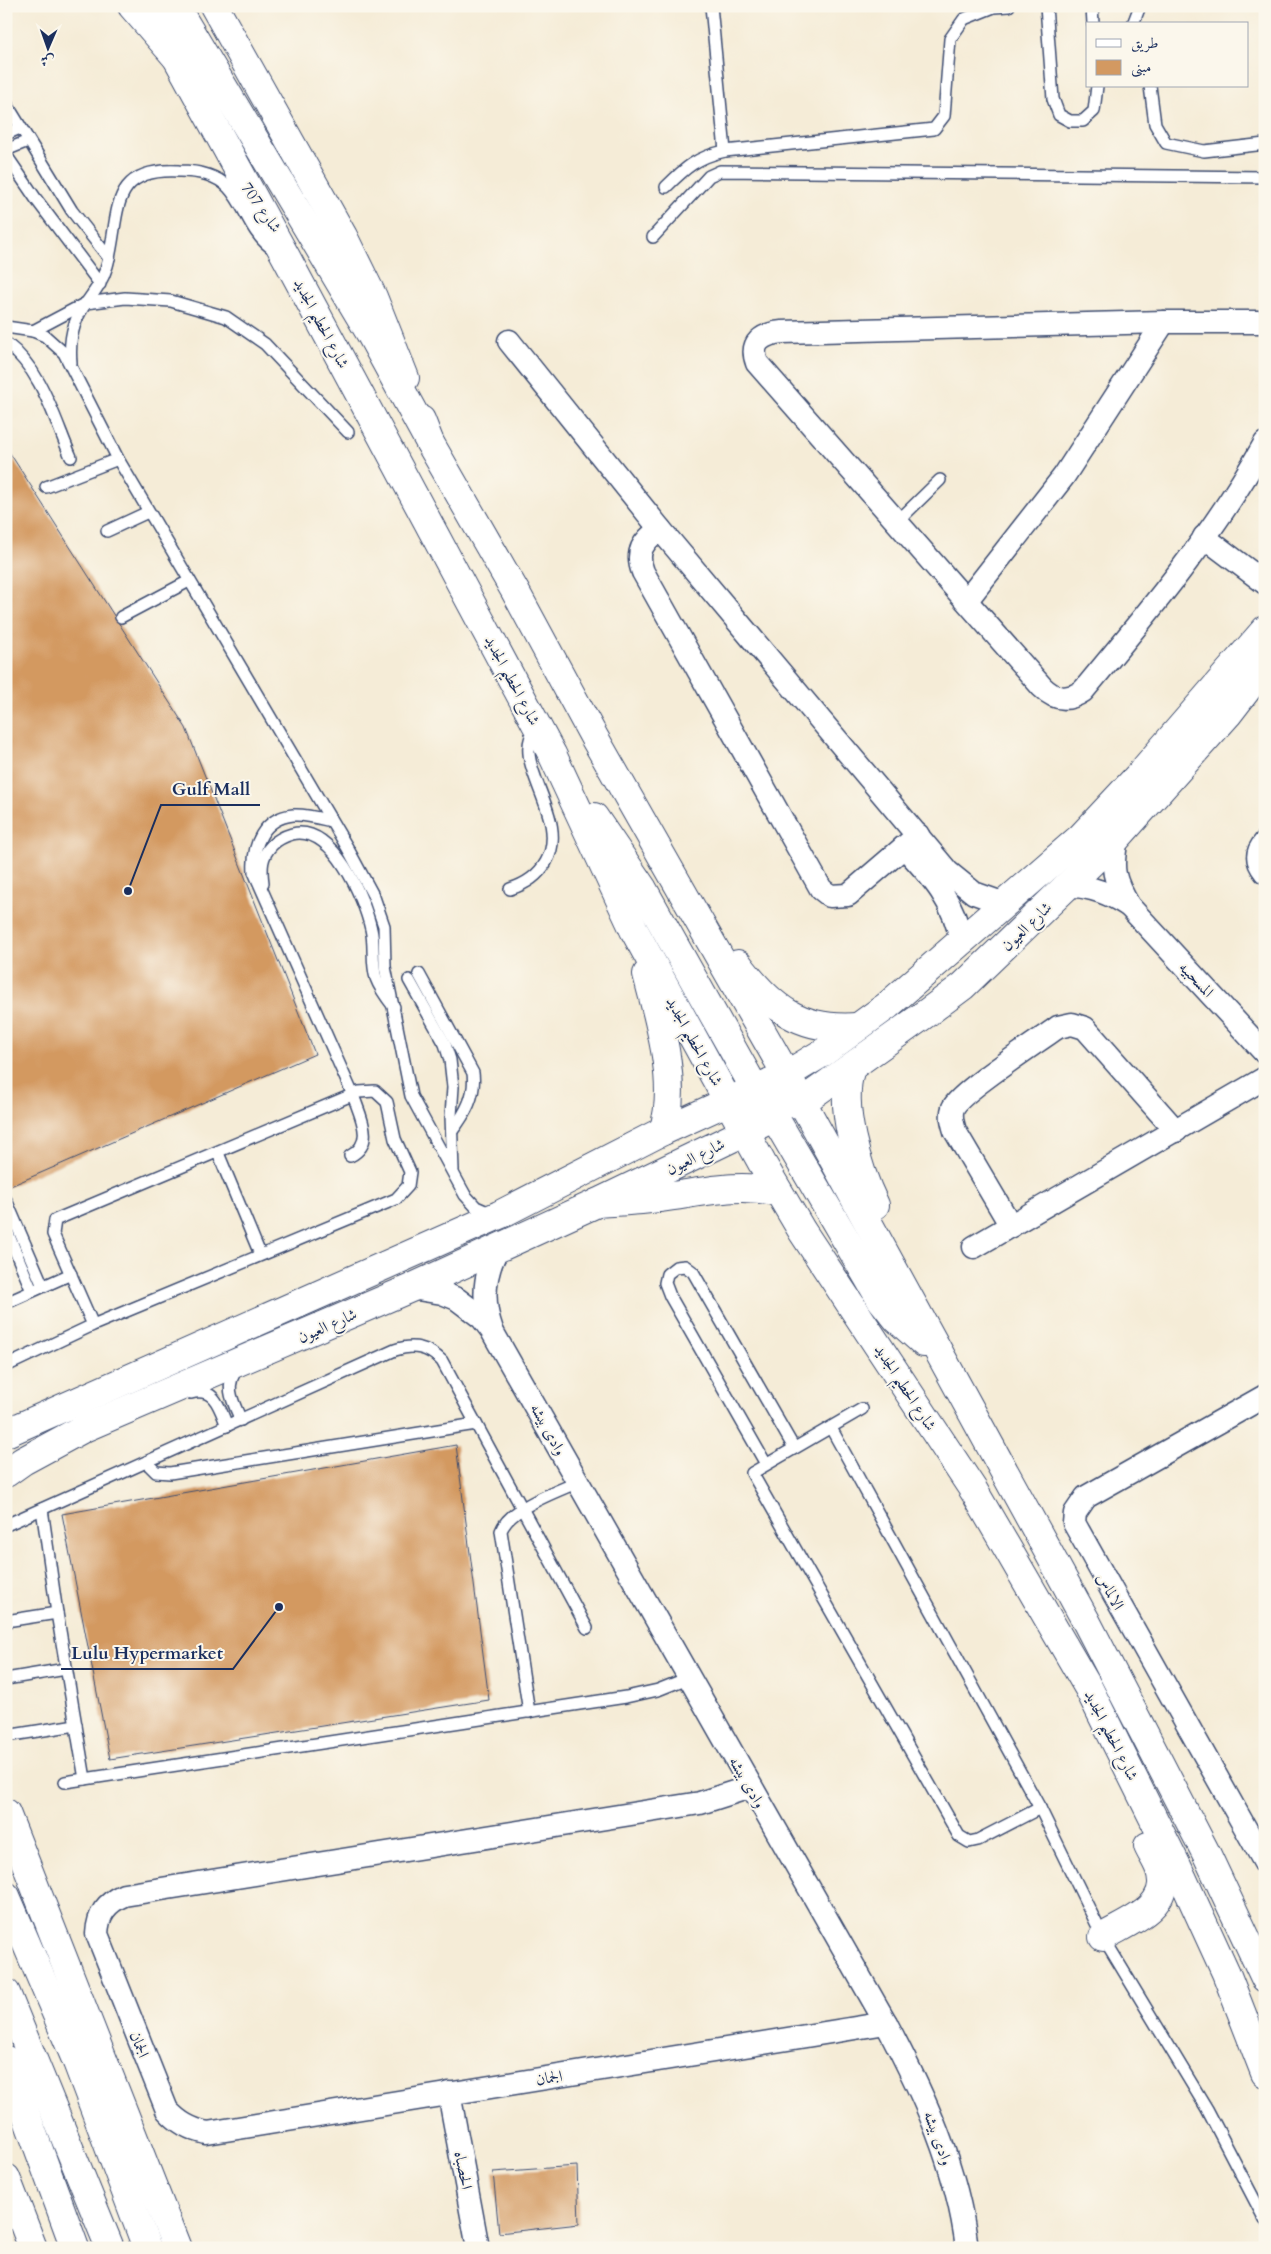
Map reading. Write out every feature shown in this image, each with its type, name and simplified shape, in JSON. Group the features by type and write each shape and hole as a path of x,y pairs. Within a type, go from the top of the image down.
{"main road":[{"name":"شارع الحطيم الجديد","path":"132,6 177,58 286,257 552,754 634,930 778,1192 974,1491 1089,1689 1219,1958 1265,2072"},
{"path":"149,6 177,58"},
{"path":"175,6 370,332 430,443"},
{"name":"شارع الحطيم الجديد","path":"214,6 358,266 379,313 430,443 802,1102 889,1265 1085,1619 1207,1855 1265,1978"},
{"name":"شارع العيون","path":"6,1433 498,1215 663,1131 786,1075 887,1006 1080,837 1265,630"},
{"name":"شارع العيون","path":"6,1473 64,1438 497,1250 773,1118 802,1102 963,986 1117,838 1228,714 1265,666"},
{"path":"552,754 643,889 755,1089 765,1098 776,1104 789,1105 802,1102"},
{"path":"697,919 718,940 756,988 787,1014 809,1024 825,1027 857,1027"},
{"path":"634,930 651,990 669,1079 670,1105 663,1131"},
{"path":"851,1068 846,1098 855,1150 864,1180 884,1228 889,1265"},
{"path":"728,1100 745,1104 773,1118 788,1137 880,1298 897,1319 938,1353"},
{"path":"597,1203 659,1198 727,1187 751,1187 778,1192"},
{"path":"1089,1689 1092,1716 1099,1742 1161,1873 1163,1884 1155,1904 1147,1911 1103,1937"},
{"path":"6,1813 177,2248"},
{"path":"6,1896 80,2071 148,2248"},
{"path":"6,1993 110,2248"},
{"path":"6,2060 24,2104 31,2131 75,2248"},
{"path":"6,2090 15,2109 31,2131"},
{"path":"6,2178 33,2248"}],"street":[{"path":"967,600 1064,476 1164,322"},
{"path":"1265,322 1164,322 782,332 762,336 756,344 754,354 757,363 1049,694 1057,698 1076,696 1084,691 1149,612 1204,537 1265,443"},
{"path":"509,341 942,877 974,893 1005,904"},
{"path":"660,529 644,542 639,551 639,562 643,572 821,889 830,896 848,895 911,841"},
{"path":"1204,537 1265,583"},
{"name":"المسحبيه","path":"1117,838 1113,862 1117,885 1129,906 1265,1052"},
{"path":"1265,842 1260,849 1258,857 1260,866 1265,872"},
{"path":"942,877 961,942"},
{"name":"المسحبيه","path":"1068,885 1090,887 1110,894 1129,906"},
{"path":"1010,1226 955,1131 952,1121 953,1110 966,1093 1058,1027 1072,1024 1085,1028 1176,1131"},
{"path":"974,1247 1265,1078"},
{"name":"وادى بيشه","path":"492,1331 485,1303 485,1289 487,1274 497,1250"},
{"name":"وادى بيشه","path":"411,1288 442,1293 457,1299 482,1318 492,1331 886,2023 922,2091 955,2181 967,2248"},
{"name":"الالماس","path":"1265,1396 1086,1497 1075,1513 1074,1523 1265,1863"},
{"name":"الجمان","path":"750,1787 700,1803 124,1895 112,1900 103,1909 98,1921 97,1934 100,1946 167,2110 178,2121 192,2130 207,2133 223,2132 449,2093 886,2023"},
{"name":"الحصباه","path":"449,2093 478,2248"}],"lane":[{"path":"711,6 725,151"},
{"path":"963,6 971,17"},
{"path":"666,187 689,164 709,154 934,129 944,116 950,39 964,19 994,7 1009,6"},
{"path":"1046,6 1053,99 1059,115 1070,121 1083,121 1094,112 1097,88"},
{"path":"1092,6 1093,22"},
{"path":"1134,22 1140,6"},
{"path":"1150,88 1154,124 1166,143 1204,151 1265,144"},
{"path":"6,104 72,211 110,258"},
{"path":"6,134 20,128"},
{"path":"6,150 28,141"},
{"path":"6,156 100,284"},
{"name":"شارع 707","path":"71,364 70,352 74,326 86,303 100,284 110,258 118,201 138,177 153,171 181,170 214,177 228,187 257,234 266,244 286,257"},
{"path":"653,237 709,176 720,171 1265,177"},
{"path":"33,331 86,303 125,298 170,301 226,317 265,344 348,432"},
{"path":"6,326 33,331 55,344 71,364 118,459 148,512 331,821 369,889 381,915 386,938 386,967 410,1096 465,1195 476,1207 490,1214 498,1215"},
{"path":"6,343 17,351 34,372 71,457"},
{"path":"46,487 118,459"},
{"path":"898,522 940,480"},
{"path":"107,531 148,512"},
{"path":"121,617 189,581"},
{"path":"510,889 536,875 548,860 553,843 552,822 529,756 531,734 537,726"},
{"path":"331,821 292,815 277,820 265,829 256,842 253,856 254,872 353,1095 365,1132 362,1147 350,1156"},
{"path":"264,893 261,866 265,854 273,843 284,836 297,833 310,834 322,839 339,858 358,891 372,931 375,976 384,996 394,1007"},
{"path":"452,1132 469,1103 473,1086 473,1073 414,977 445,1044 450,1060 453,1087 452,1132 454,1175"},
{"path":"6,1366 93,1325 260,1254 384,1205 404,1192 408,1186 410,1172 395,1139 387,1102 375,1091 367,1090 55,1220 52,1224 52,1234 93,1325"},
{"path":"218,1153 260,1254"},
{"path":"6,1200 37,1289"},
{"path":"6,1229 37,1289"},
{"path":"766,1464 670,1296 665,1283 667,1274 676,1267 685,1266 693,1272 794,1448"},
{"path":"6,1303 71,1274"},
{"path":"6,1525 395,1350 415,1347 426,1349 442,1361 588,1628"},
{"path":"241,1420 229,1394 230,1383 236,1371 252,1358"},
{"path":"126,1412 143,1414 191,1393 204,1391 214,1397 227,1426"},
{"path":"862,1409 752,1472 959,1836 969,1842 978,1840 1040,1808"},
{"path":"147,1463 156,1472 170,1473 476,1424"},
{"path":"831,1428 1040,1808 1103,1937 1207,2109 1265,2220"},
{"path":"529,1712 500,1539 503,1524 508,1518 522,1510 578,1482"},
{"path":"42,1509 66,1670 85,1779"},
{"path":"6,1621 57,1613"},
{"path":"6,1679 66,1670"},
{"path":"65,1782 642,1694 688,1678"},
{"path":"6,1736 76,1725"}],"building":[{"path":"6,447 186,728 315,1054 6,1188"},
{"path":"456,1445 489,1700 110,1759 62,1514"},
{"path":"577,2166 579,2224 499,2233 493,2172"}],"place":[{"name":"Gulf Mall","path":"128,891"},
{"name":"Lulu Hypermarket","path":"279,1607"}]}
